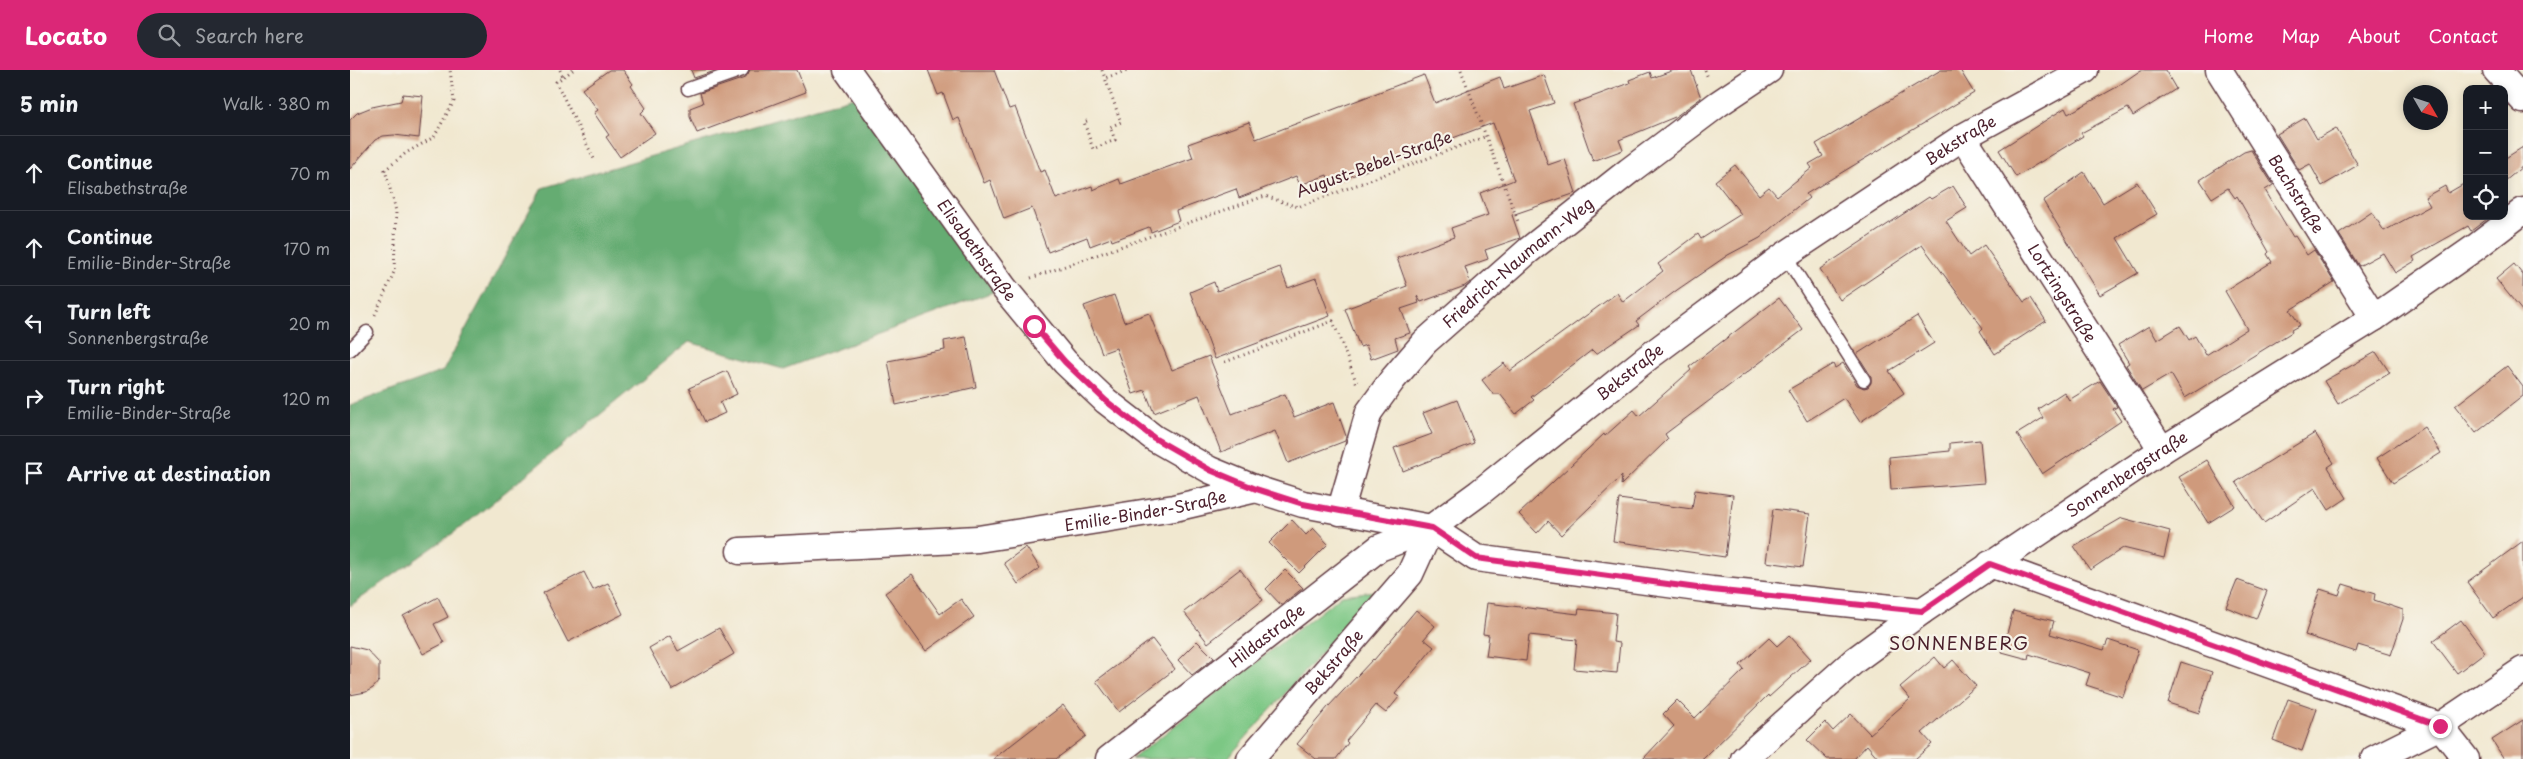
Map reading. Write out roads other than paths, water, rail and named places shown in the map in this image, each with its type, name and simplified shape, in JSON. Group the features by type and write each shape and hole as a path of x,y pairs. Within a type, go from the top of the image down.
{"street":[{"name":"Elisabethstraße","path":"847,70 1004,288 1065,362 1106,401 1154,438 1210,470 1256,489"},
{"name":"Friedrich-Naumann-Weg","path":"1340,512 1369,412 1393,379 1425,342 1529,250 1718,104 1769,70"},
{"name":"Bekstraße","path":"1250,759 1410,574 1432,528 1479,493 1647,358 1785,255 1963,137 2085,70"},
{"name":"Bachstraße","path":"2219,70 2374,318"},
{"path":"2496,70 2523,100"},
{"name":"Lortzingstraße","path":"1963,137 2162,450"},
{"name":"Sonnenbergstraße","path":"1744,759 1856,660 1922,611 2162,450 2374,318 2476,247 2523,211"},
{"path":"1256,489 1303,504 1432,528 1476,558 1712,590 1922,611"},
{"name":"Emilie-Binder-Straße","path":"740,551 978,539 1174,508 1256,489"},
{"name":"Hildastraße","path":"1109,759 1379,548 1432,528"},
{"path":"1990,564 2440,726 2466,759"},
{"path":"2374,759 2440,726 2523,670"}],"lane":[{"path":"688,89 742,70"},
{"path":"1785,255 1864,380"},
{"path":"350,350 367,332"}],"district":[{"name":"SONNENBERG","path":"1959,644"}]}
